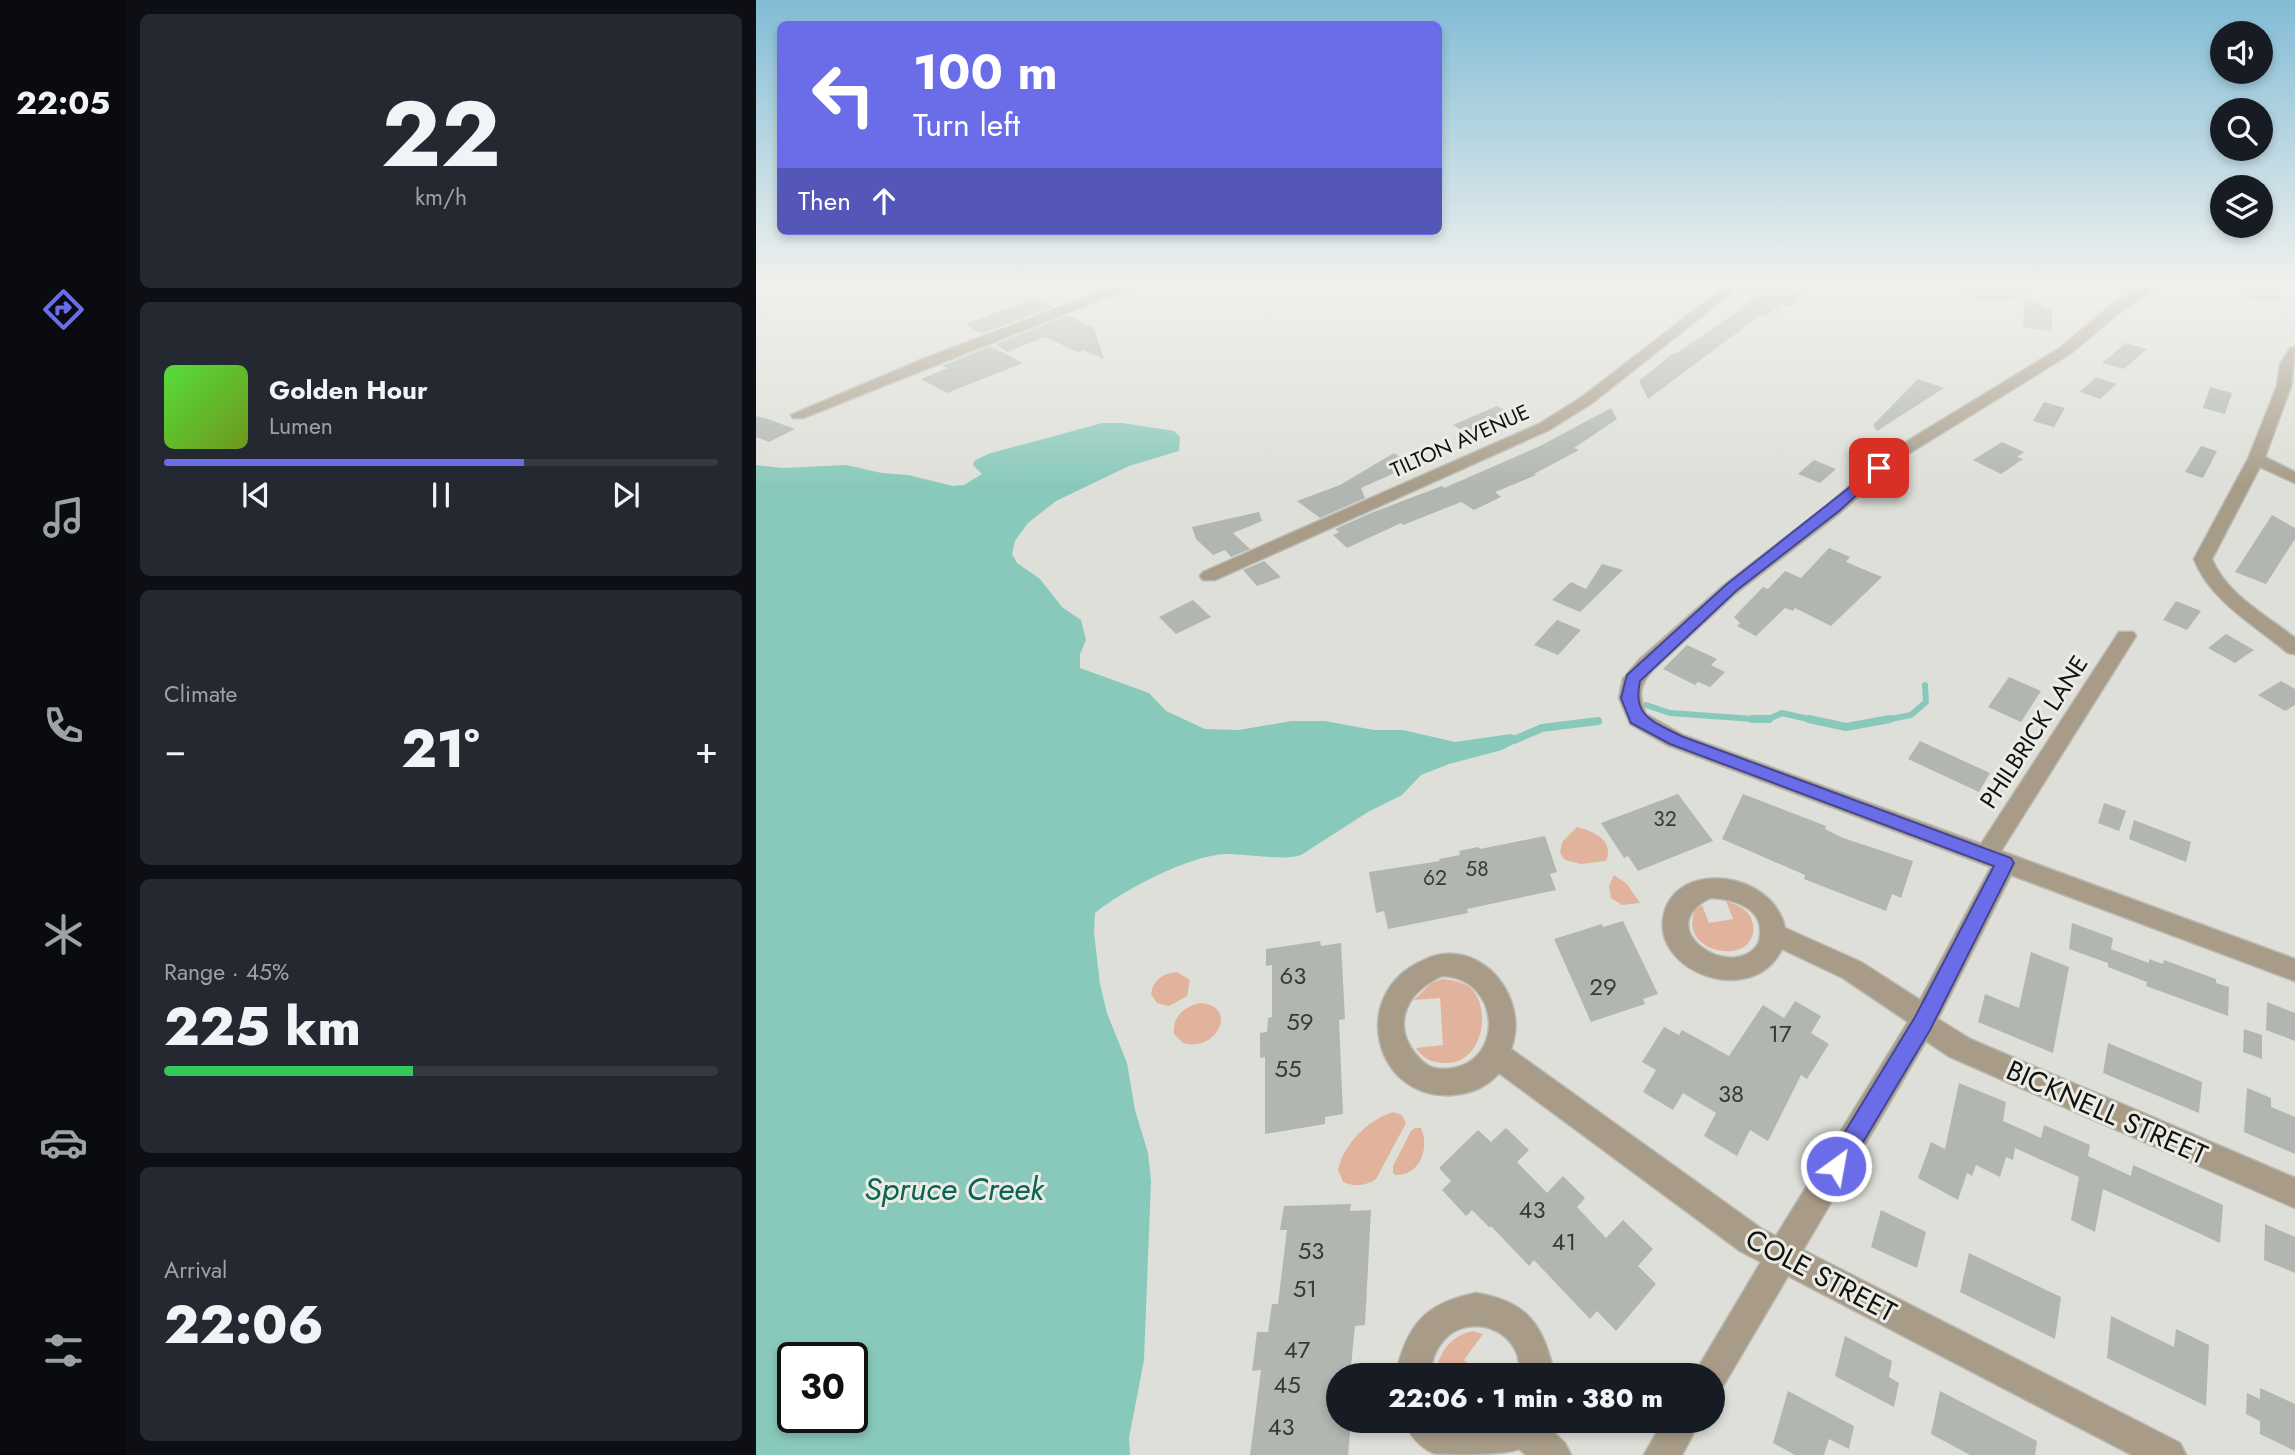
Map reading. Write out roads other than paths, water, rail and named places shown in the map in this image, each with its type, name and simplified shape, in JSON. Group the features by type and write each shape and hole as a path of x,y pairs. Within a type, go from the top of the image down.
{"street":[{"path":"797,415 960,350"},
{"name":"TILTON AVENUE","path":"1209,576 1544,427 1587,400 1652,350"},
{"path":"2066,350 1894,456 1835,508 1729,590 1633,679 1629,698 1637,719 1675,740 2295,970"},
{"path":"2295,351 2287,365 2275,411 2256,459 2205,552 2204,564 2212,576 2295,648"},
{"path":"2256,459 2295,478"},
{"name":"PHILBRICK LANE","path":"1718,1363 1923,1021 1995,859 2126,636"},
{"name":"BICKNELL STREET","path":"1773,934 1809,947 1899,998 1923,1021 1960,1048 2295,1193"},
{"path":"1440,965 1466,967 1473,971 1494,992 1501,1014 1501,1044 1498,1056 1484,1071 1455,1082 1435,1081 1406,1067 1395,1051 1390,1034 1392,1009 1402,986 1423,970 1440,965"},
{"name":"COLE STREET","path":"1498,1056 1707,1209 1782,1256 2168,1455"},
{"path":"1414,1363 1425,1336 1449,1315 1473,1307 1496,1312 1514,1322 1532,1348 1535,1363"},
{"path":"1430,1433 1448,1447 1475,1453 1500,1447 1515,1433"},
{"path":"1531,1433 1553,1455"},
{"path":"1662,1455 1676,1433"}],"water":[{"name":"Spruce Creek","path":"1102,423 1122,423 1174,431 1180,437 1179,451 1129,466 1056,501 1028,523 1015,541 1012,554 1017,563 1040,579 1062,607 1081,620 1086,640 1080,654 1080,668 1149,693 1166,711 1205,729 1239,730 1291,721 1325,721 1374,730 1403,730 1455,742 1511,734 1523,739 1502,750 1449,764 1421,775 1402,795 1368,812 1301,855 1275,857 1226,854 1194,860 1139,884 1095,913 1094,932 1100,984 1107,1013 1127,1063 1135,1110 1148,1153 1151,1181 1144,1360 1129,1438 1130,1455 756,1455 756,465 783,468 846,465 882,473 908,475 953,486 964,485 982,474 973,465 974,461 988,454"}],"waterway":[{"path":"1880,721 1911,715 1926,702 1925,685"},
{"path":"1646,705 1670,713 1753,719"},
{"path":"1753,719 1767,720 1782,713 1817,721"},
{"path":"1753,719 1769,719"},
{"path":"1809,719 1846,727 1890,719"},
{"path":"1514,740 1542,728 1598,721"}]}
